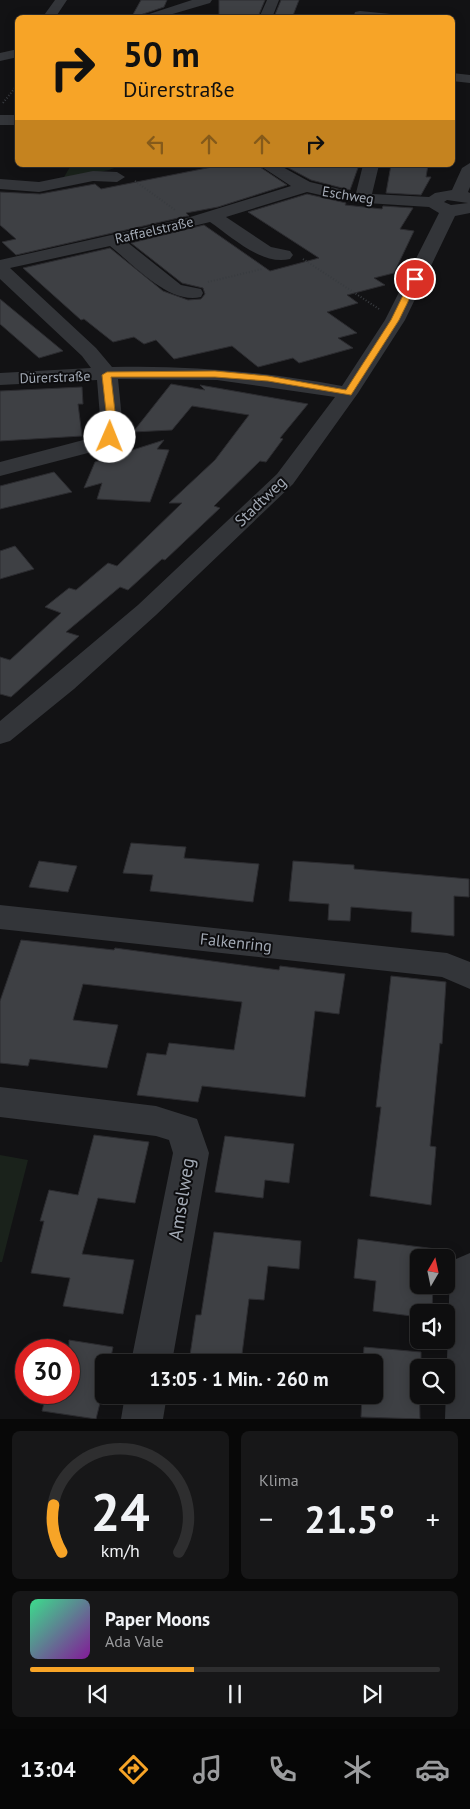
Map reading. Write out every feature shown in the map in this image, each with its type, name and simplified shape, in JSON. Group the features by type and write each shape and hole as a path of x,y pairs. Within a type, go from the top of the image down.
{"street":[{"path":"50,15 61,0"},
{"path":"150,15 176,4 206,0"},
{"path":"266,15 273,0"},
{"path":"360,15 371,0"},
{"path":"3,64 15,55"},
{"path":"455,77 470,79"},
{"path":"0,120 15,120"},
{"name":"Eschweg","path":"272,167 307,187 363,198 453,201"},
{"path":"363,198 371,167"},
{"name":"Stadtweg","path":"0,735 64,683 147,610 285,479 348,393 395,320 470,168"},
{"path":"0,184 39,187 93,176 117,177"},
{"name":"Raffaelstraße","path":"0,265 191,222 307,187"},
{"path":"453,201 470,208"},
{"path":"213,216 265,251 284,255"},
{"path":"114,240 175,289 194,293"},
{"path":"0,269 89,352 107,375 112,429 110,437 99,443 0,469"},
{"name":"Dürerstraße","path":"0,379 107,375 215,374 268,379 348,393"},
{"name":"Falkenring","path":"0,917 447,965 470,976"},
{"name":"Amselweg","path":"0,1102 156,1121 184,1130 191,1153 153,1354"},
{"path":"466,1419 470,1271"},
{"path":"142,1419 144,1404"}],"path":[{"path":"0,107 15,88"},
{"path":"117,177 134,181 191,222"},
{"path":"194,293 203,283 277,266 284,255 305,259 395,320"}],"shaded area":[{"path":"70,167 117,167 109,170 63,179"},
{"path":"0,1155 28,1160 2,1262 0,1262"}],"building":[{"path":"141,0 167,0 164,7 140,15 133,15"},
{"path":"219,0 265,0 259,15 219,15"},
{"path":"281,0 299,0 293,15 275,15"},
{"path":"212,167 260,167 287,185 218,207 186,213 189,216 16,255 2,242 16,239 0,225 0,192 40,194 95,184 101,189"},
{"path":"287,167 358,167 350,190 311,180"},
{"path":"391,167 428,167 426,177 431,177 421,195 386,193"},
{"path":"307,194 346,203 345,205 382,209 383,206 413,208 400,229 414,231 394,273 374,278 385,285 347,295 358,303 327,312 357,333 338,338 353,348 299,363 293,358 258,367 232,346 174,359 156,340 144,344 134,337 113,342 84,319 81,320 23,268 110,248 163,291 188,300 201,299 205,294 203,288 182,283 131,243 204,225 270,271 319,258 248,212"},
{"path":"0,299 63,351 39,358 0,324"},
{"path":"171,384 205,390 200,385 308,404 280,438 283,439 266,462 260,461 214,506 220,508 165,560 162,559 128,590 120,587 66,632 79,636 11,697 0,694 0,657 10,660 61,613 45,607 69,588 76,590 108,563 117,566 182,503 169,503 215,460 249,415 192,406 172,430 133,432"},
{"path":"82,387 83,404 78,404 82,436 0,441 0,391"},
{"path":"164,440 157,449 169,450 150,502 97,499 102,483 84,488 95,462"},
{"path":"54,472 72,492 0,509 0,486"},
{"path":"15,546 34,569 0,579 0,551"},
{"path":"131,843 186,847 184,858 259,864 253,902 150,891 153,875 123,873"},
{"path":"39,861 77,866 68,892 29,887"},
{"path":"293,861 354,865 354,869 469,879 469,897 454,896 454,936 411,932 412,912 351,907 350,921 328,920 329,904 289,901"},
{"path":"21,940 114,950 115,948 279,970 280,966 345,974 339,1014 315,1011 305,1097 202,1086 198,1102 137,1095 147,1053 166,1055 169,1043 234,1050 242,1002 83,984 73,1020 118,1025 107,1068 30,1059 28,1066 0,1063 0,1001"},
{"path":"391,976 446,982 442,1044 440,1043 430,1146 436,1147 431,1205 370,1196 381,1107 376,1107"},
{"path":"94,1135 149,1142 135,1203 98,1198 82,1254 134,1260 123,1314 63,1306 70,1278 31,1273 44,1221 40,1221 49,1190 78,1195"},
{"path":"225,1136 294,1144 289,1183 265,1180 263,1198 215,1192"},
{"path":"214,1232 301,1241 299,1269 268,1266 264,1300 249,1299 242,1354 190,1354 196,1315 201,1315"},
{"path":"358,1239 436,1249 410,1249 410,1294 433,1294 432,1304 410,1304 410,1316 373,1311 376,1281 354,1278"},
{"path":"80,1342 113,1347 112,1354 95,1354 95,1404 100,1404 96,1419 42,1411 44,1404 80,1404"},
{"path":"364,1347 421,1352 421,1359 410,1359 410,1404 420,1404 420,1419 361,1417 362,1404 383,1404 383,1354 364,1354"}],"route":[{"path":"110,437 112,429 107,375 215,374 268,379 348,393 395,320 415,279"}]}
